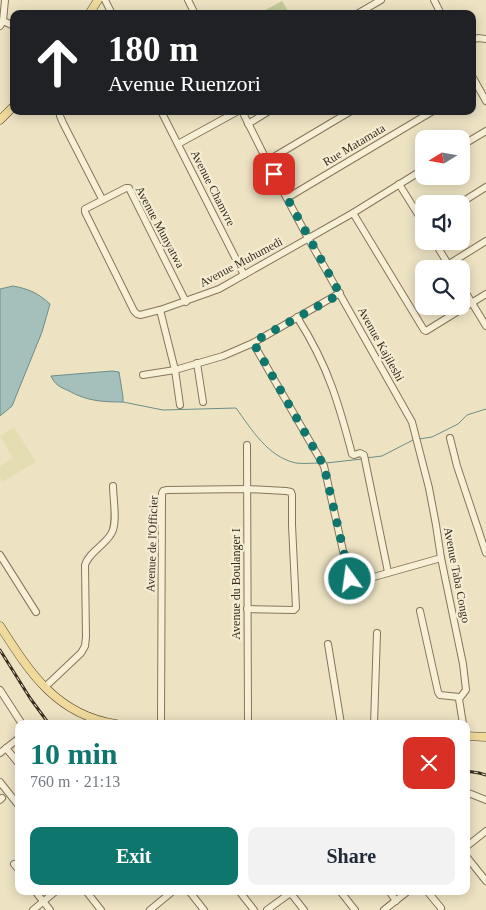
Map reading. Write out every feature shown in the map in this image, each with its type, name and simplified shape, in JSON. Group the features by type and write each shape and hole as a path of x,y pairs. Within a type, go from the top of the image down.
{"main road":[{"path":"0,120 10,110"},
{"path":"0,626 26,666 45,688 63,703 82,714 98,720"},
{"path":"470,736 486,737"}],"street":[{"path":"2,23 5,0"},
{"path":"364,10 381,0"},
{"path":"476,87 486,101"},
{"path":"60,115 102,199"},
{"name":"Avenue Chamvre","path":"163,115 244,275"},
{"path":"178,144 231,115"},
{"name":"Avenue Kajileshi","path":"244,115 308,238 415,429"},
{"path":"248,124 263,115"},
{"path":"267,161 343,115"},
{"name":"Rue Matamata","path":"287,198 426,115"},
{"path":"470,141 486,131"},
{"name":"Avenue Muhumedi","path":"102,199 86,208 85,211 134,312 140,315 186,302 219,289 353,213 415,174"},
{"path":"399,184 415,210"},
{"path":"470,197 486,187"},
{"name":"Avenue Munyatwa","path":"102,199 129,188 186,302"},
{"path":"353,213 424,330 426,331 486,294"},
{"path":"460,260 486,241"},
{"path":"143,375 175,370 223,356 253,342 340,294"},
{"path":"470,300 486,326"},
{"path":"160,310 175,370 180,405"},
{"path":"297,317 309,337 331,385 352,454 360,453 364,455 388,572"},
{"path":"253,342 324,466 351,580 356,582 441,558"},
{"path":"197,363 203,402"},
{"name":"Avenue Taba Congo","path":"415,429 429,488 441,558 462,657 466,691 459,697 462,720"},
{"path":"450,438 457,466 486,553"},
{"name":"Avenue du Boulanger I","path":"247,445 248,720"},
{"path":"45,688 81,653 85,646 85,565 86,560 113,531 113,486"},
{"name":"Avenue de l'Officier","path":"161,720 162,493 164,490 289,491 292,496 296,606 294,610 247,609"},
{"path":"0,555 36,612"},
{"path":"420,611 438,692 440,695 459,697"},
{"path":"374,720 377,632"},
{"path":"328,644 340,720"},
{"path":"0,690 19,720"},
{"path":"0,752 15,741"},
{"path":"6,748 15,759"},
{"path":"0,782 15,801"},
{"path":"470,794 486,800"},
{"path":"470,844 486,831"},
{"path":"470,861 486,881"},
{"path":"38,895 50,910"},
{"path":"32,910 51,895"},
{"path":"89,895 101,910"},
{"path":"151,910 168,895"},
{"path":"192,895 204,910"},
{"path":"242,895 254,910"},
{"path":"267,910 287,895"},
{"path":"293,895 304,910"},
{"path":"343,895 355,910"},
{"path":"392,895 396,900"},
{"path":"384,910 403,895"},
{"path":"430,895 441,908"}],"shaded area":[{"path":"14,427 36,462 2,482 0,466 13,458 0,436"}],"green space":[{"path":"282,1 288,10 265,10"}],"water":[{"path":"13,286 33,292 50,304 42,332 12,406 0,416 0,289"},
{"path":"119,372 123,402 101,401 82,397 58,385 51,376"}],"waterway":[{"path":"123,402 163,410 236,408 262,442 277,455 296,463 320,463"},
{"path":"419,439 432,437 458,424 467,415 486,409"},
{"path":"366,458 382,456 413,440"},
{"path":"326,463 362,459"}],"railway":[{"path":"0,650 46,720"},
{"path":"470,772 486,775"}],"route":[{"path":"274,174 340,294 253,342 324,466 350,579"}]}
